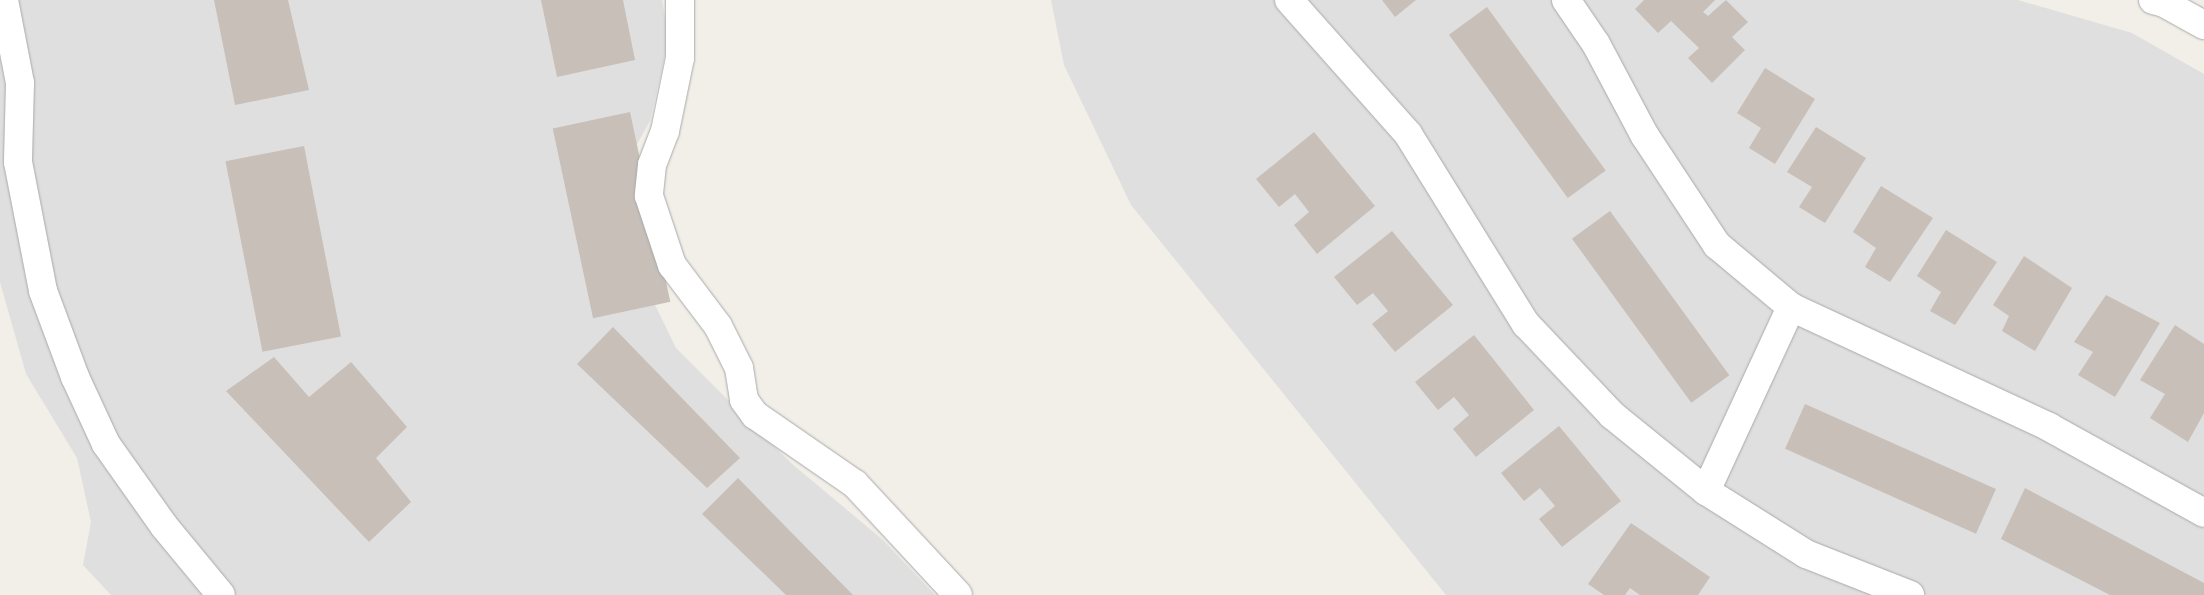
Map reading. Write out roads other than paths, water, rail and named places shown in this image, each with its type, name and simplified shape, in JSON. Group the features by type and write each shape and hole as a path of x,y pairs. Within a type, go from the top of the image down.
{"street":[{"path":"4,0 20,83 18,162 30,230 46,300 75,377 106,444 164,526 221,595"},
{"path":"680,0 680,58 665,131 652,165 650,196 672,265 718,326 739,368 744,400 755,415 855,484 958,595"},
{"path":"1289,0 1408,134 1526,324 1612,414 1706,491 1806,554 1910,595"},
{"path":"1566,0 1596,44 1644,136 1717,244 1791,307 2049,427 2204,513"},
{"path":"2153,0 2164,3 2204,25"},
{"path":"1706,491 1791,307"}]}
